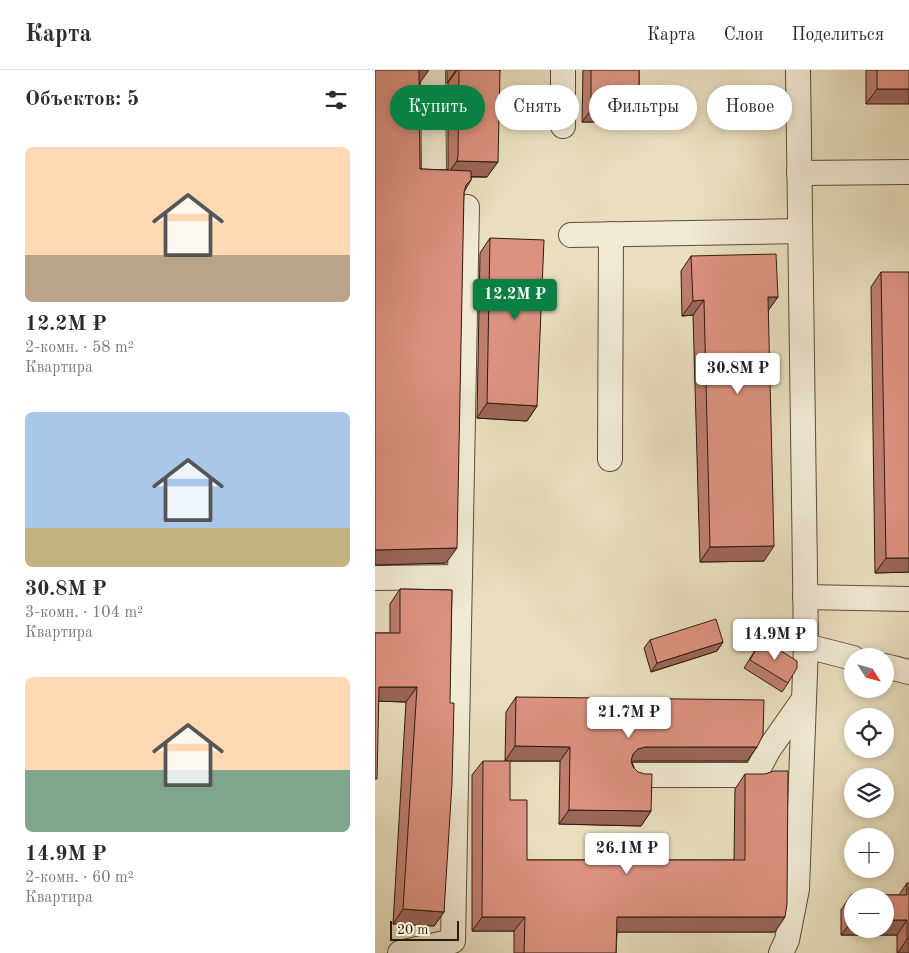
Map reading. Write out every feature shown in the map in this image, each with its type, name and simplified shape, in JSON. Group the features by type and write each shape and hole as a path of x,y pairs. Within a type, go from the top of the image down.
{"lane":[{"path":"433,70 435,171"},
{"path":"563,70 563,85"},
{"path":"781,953 787,940 797,889 806,646 798,70"},
{"path":"799,173 909,172"},
{"path":"400,953 453,941 467,208"},
{"path":"571,235 800,231"},
{"path":"610,459 611,234"},
{"path":"375,578 460,577"},
{"path":"805,597 909,599"},
{"path":"806,646 844,656"},
{"path":"894,668 909,672"},
{"path":"635,775 755,775 769,749 804,699"}],"building":[{"path":"375,70 419,70 419,85 390,85 390,130 420,130 420,169 471,171 471,180 466,185 464,192 457,548 375,550"},
{"path":"459,70 500,70 500,85 495,85 495,130 499,130 498,162 457,161 458,130 485,130 485,85 459,85"},
{"path":"591,70 639,70 639,85 591,85"},
{"path":"877,70 909,70 909,89 877,89"},
{"path":"490,238 544,240 537,406 487,403"},
{"path":"776,254 778,297 768,297 774,546 710,547 704,300 693,301 691,256"},
{"path":"881,272 909,272 909,558 886,558"},
{"path":"400,589 452,590 450,703 454,703 452,783 444,912 403,909 417,687 379,687 377,779 375,779 375,633 400,633"},
{"path":"716,619 723,642 657,663 650,640"},
{"path":"762,639 797,661 797,668 788,683 750,660"},
{"path":"516,697 764,700 763,735 757,747 645,747 638,749 633,754 631,761 633,767 638,772 652,774 651,811 569,810 570,747 515,746"},
{"path":"483,761 510,761 510,800 527,800 527,860 745,860 745,774 788,771 787,904 785,917 617,917 616,953 524,953 525,917 482,917"},
{"path":"907,883 909,883 909,939 907,939 907,920 894,920 894,895 907,895"}]}
